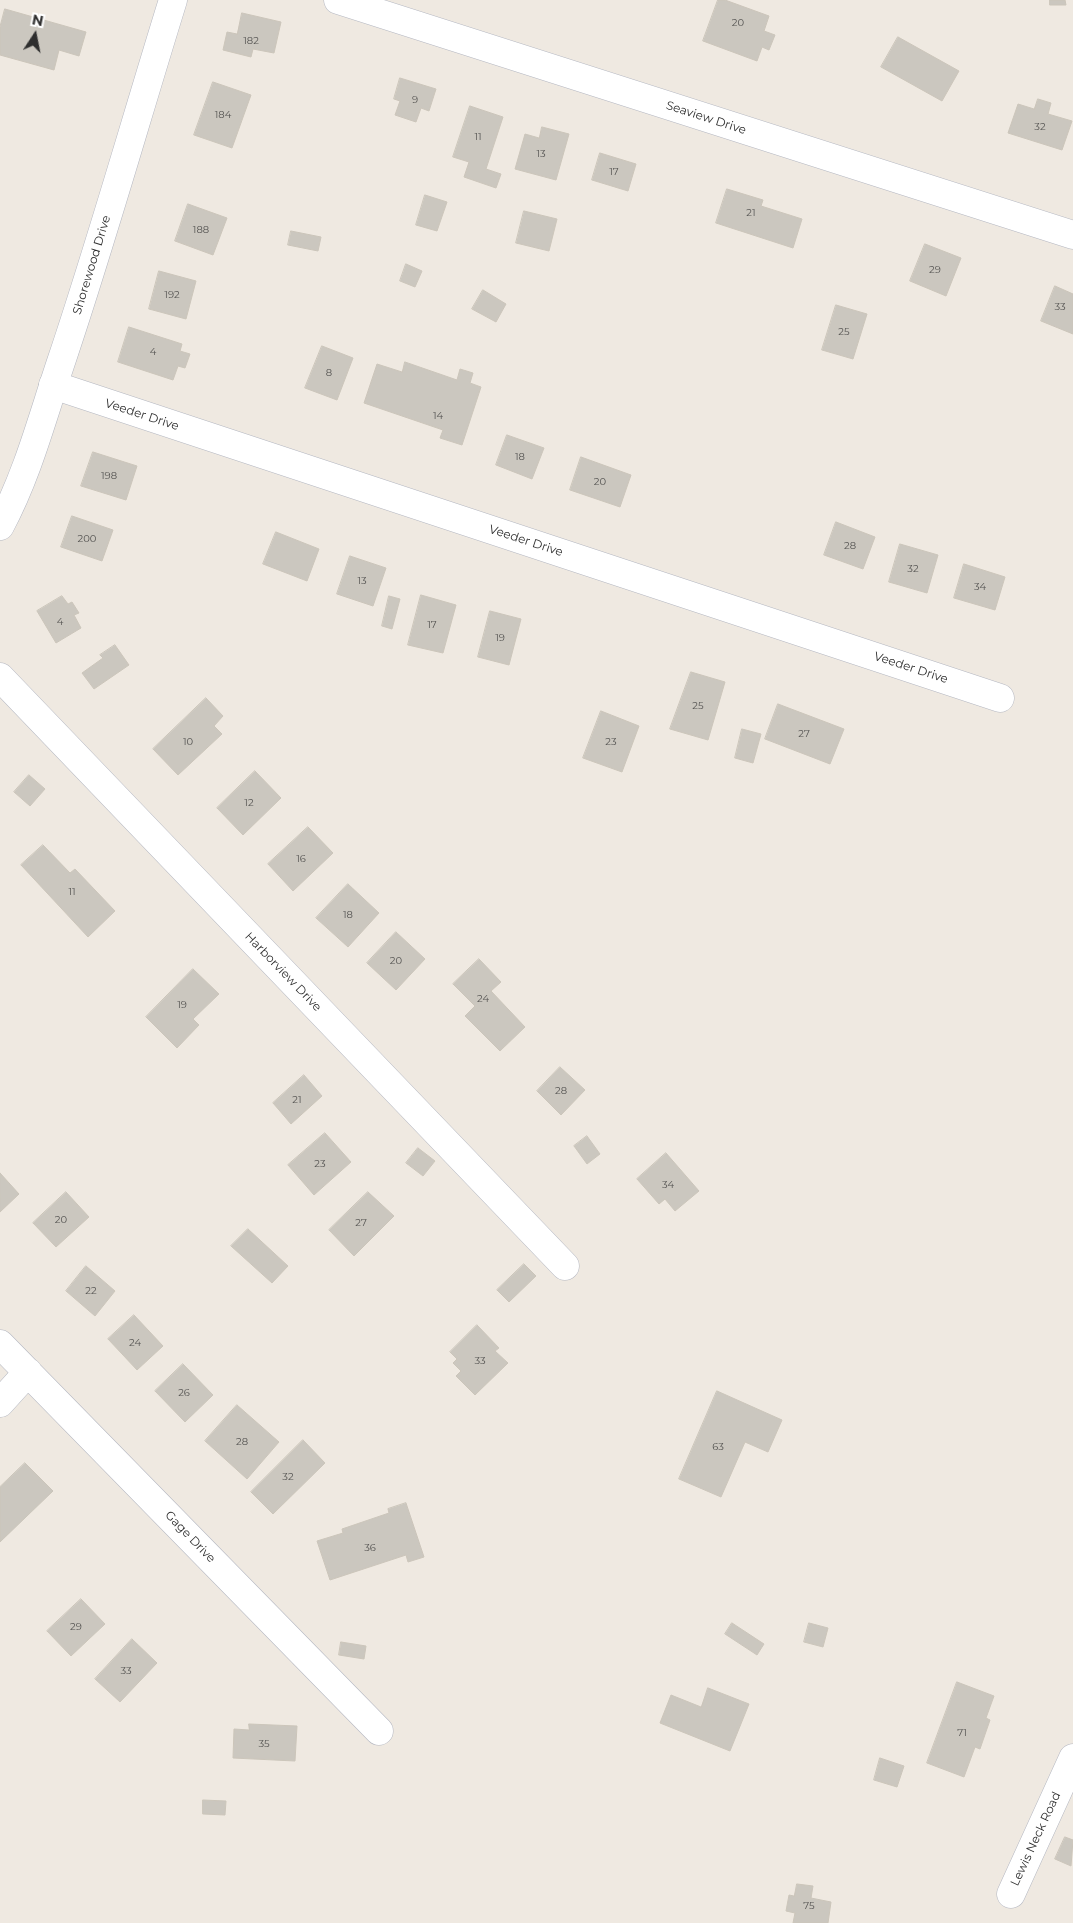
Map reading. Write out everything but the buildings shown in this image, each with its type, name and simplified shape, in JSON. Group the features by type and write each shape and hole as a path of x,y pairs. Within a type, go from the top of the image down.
{"street":[{"name":"Shorewood Drive","path":"0,526 13,499 53,386 174,0"},
{"name":"Seaview Drive","path":"338,0 1073,235"},
{"name":"Veeder Drive","path":"53,386 1000,698"},
{"name":"Harborview Drive","path":"0,677 565,1266"},
{"name":"Gage Drive","path":"0,1344 379,1731"},
{"path":"0,1403 28,1372"},
{"name":"Lewis Neck Road","path":"1011,1894 1073,1758"}]}
